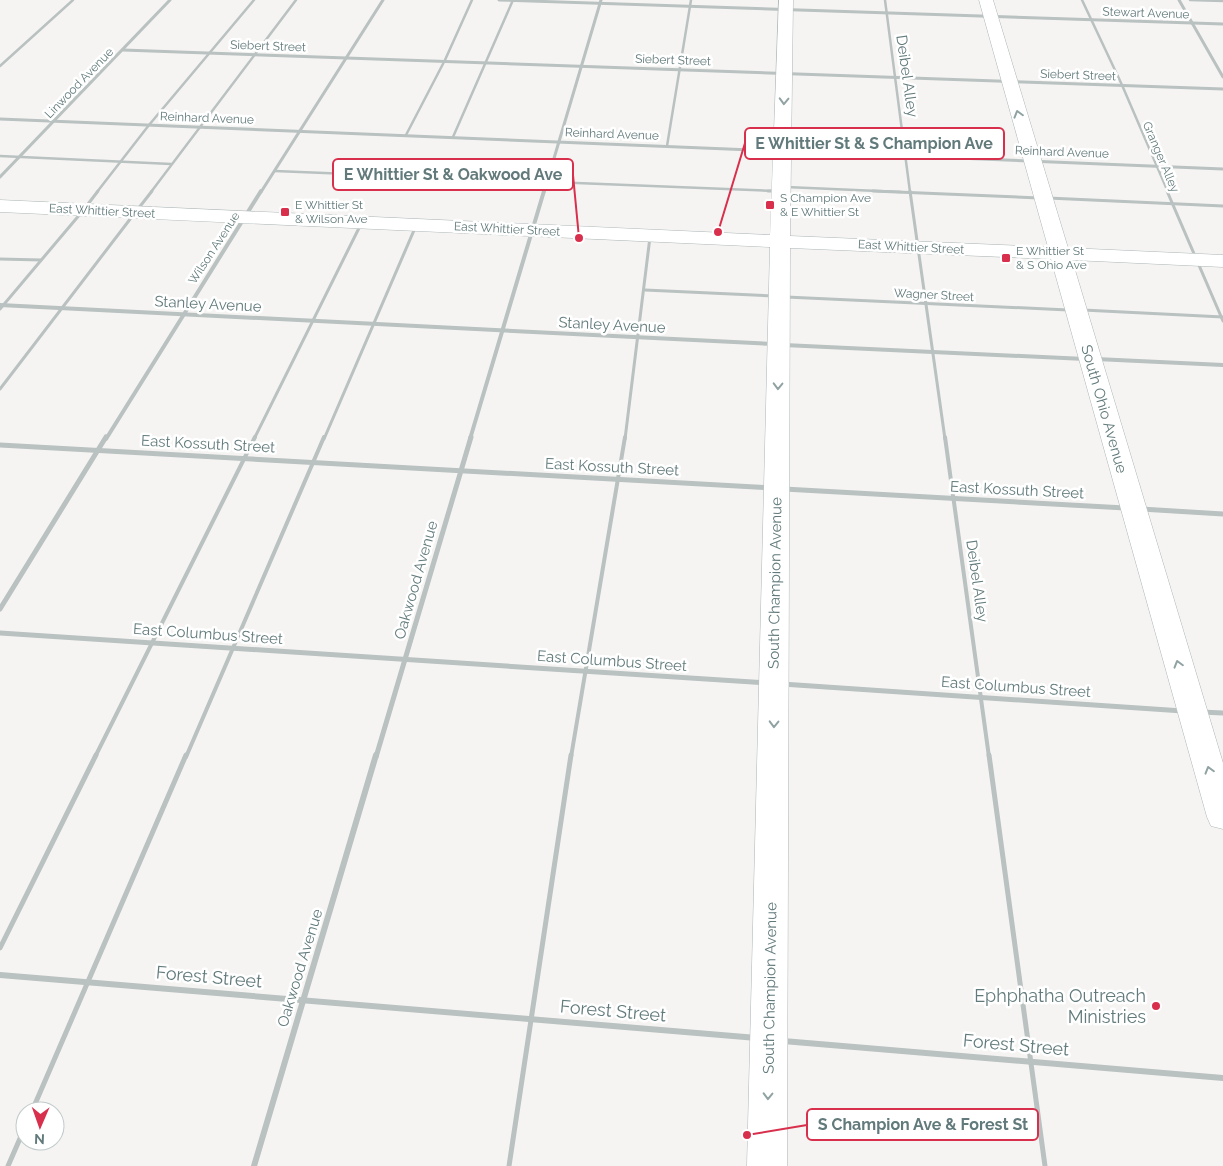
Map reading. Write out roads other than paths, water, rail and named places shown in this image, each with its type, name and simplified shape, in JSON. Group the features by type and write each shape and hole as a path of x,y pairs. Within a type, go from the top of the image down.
{"street":[{"name":"Linwood Avenue","path":"0,177 170,0"},
{"name":"Wilson Avenue","path":"0,609 183,314 383,0"},
{"name":"Stewart Avenue","path":"499,0 601,2 690,7 786,5 887,13 1223,24"},
{"name":"South Ohio Avenue","path":"986,0 1223,817"},
{"path":"1179,0 1223,77"},
{"name":"Oakwood Avenue","path":"254,1166 601,2"},
{"name":"South Champion Avenue","path":"767,1166 781,296 781,189 786,5"},
{"name":"Siebert Street","path":"123,50 1223,89"},
{"name":"Reinhard Avenue","path":"0,119 1223,168"},
{"name":"East Whittier Street","path":"0,206 1223,260"},
{"name":"Stanley Avenue","path":"1,307 61,308 1223,366"},
{"name":"East Kossuth Street","path":"0,445 1223,514"},
{"name":"East Columbus Street","path":"0,633 1223,713"},
{"name":"Forest Street","path":"0,975 1223,1078"}],"lane":[{"path":"0,66 73,0"},
{"path":"1,307 84,210 149,125 254,0"},
{"path":"0,390 296,0"},
{"path":"406,135 445,60 472,0"},
{"path":"453,137 513,0"},
{"path":"667,146 691,0"},
{"name":"Deibel Alley","path":"885,0 924,303 954,498 1045,1166"},
{"name":"Granger Alley","path":"1082,0 1122,85 1154,166 1222,318"},
{"path":"1190,0 1223,1"},
{"path":"0,156 171,164"},
{"path":"275,171 548,182 910,192 1223,206"},
{"path":"0,948 362,222"},
{"path":"36,1101 417,225"},
{"path":"509,1166 584,671 619,480 645,290 650,235"},
{"path":"0,259 40,260"},
{"name":"Wagner Street","path":"645,290 1222,318"},
{"path":"8,1166 15,1150"}],"place":[{"name":"S Champion Ave & E Whittier St","path":"770,205"},
{"name":"E Whittier St & Wilson Ave","path":"285,212"},
{"name":"E Whittier St & S Champion Ave","path":"718,232"},
{"name":"E Whittier St & Oakwood Ave","path":"579,238"},
{"name":"E Whittier St & S Ohio Ave","path":"1006,258"},
{"name":"Ephphatha Outreach Ministries","path":"1156,1006"},
{"name":"S Champion Ave & Forest St","path":"747,1135"}]}
